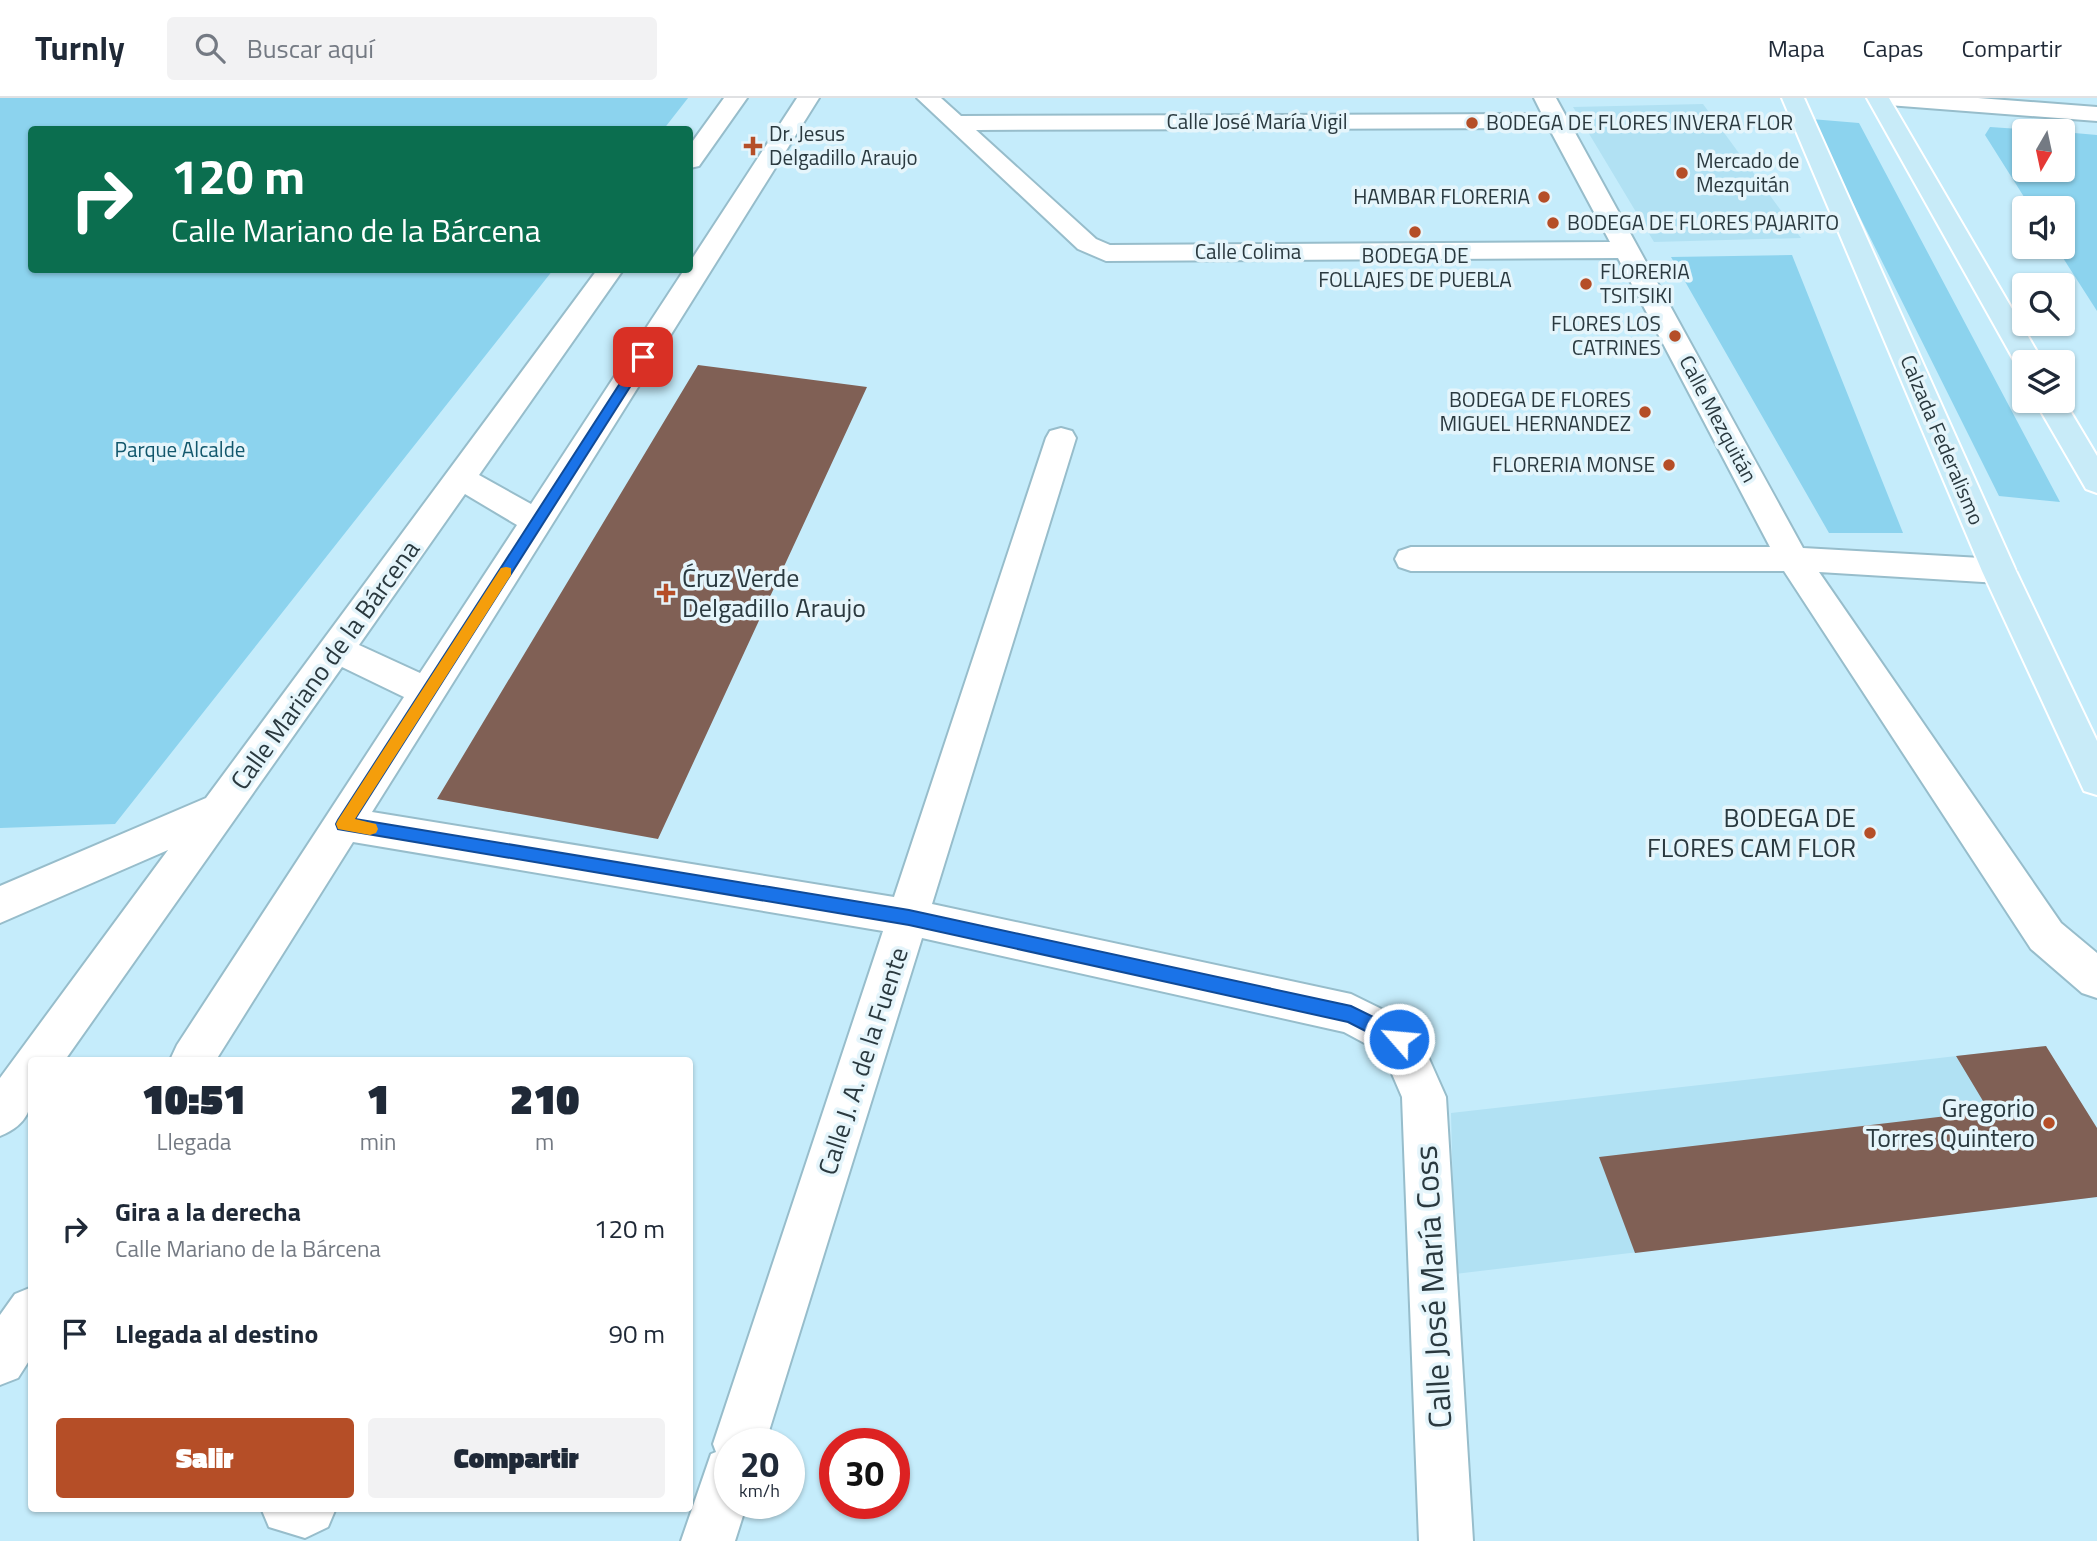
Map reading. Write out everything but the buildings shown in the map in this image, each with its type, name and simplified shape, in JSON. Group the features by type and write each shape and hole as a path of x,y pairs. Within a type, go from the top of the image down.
{"main road":[{"name":"Calzada Federalismo","path":"1793,98 1998,571 2097,780"},
{"path":"1878,98 2022,350"},
{"path":"2057,413 2097,482"}],"street":[{"path":"693,157 736,98"},
{"path":"194,1057 808,98"},
{"name":"Calle Colima","path":"928,98 1087,244 1106,253 1627,250"},
{"path":"1888,98 2097,114"},
{"name":"Calle José María Vigil","path":"957,123 1551,110"},
{"name":"Calle Mezquitán","path":"1551,110 1793,559 2046,936 2097,979"},
{"name":"Calle Mariano de la Bárcena","path":"41,1057 608,273"},
{"name":"Calle J. A. de la Fuente","path":"744,1428 1061,438"},
{"path":"460,478 538,522"},
{"path":"1411,559 1793,559 1998,571"},
{"path":"336,649 428,693"},
{"path":"0,933 17,897 223,808"},
{"path":"344,824 909,917"},
{"name":"Calle José María Coss","path":"909,917 1351,1014 1399,1039 1424,1097 1446,1541"},
{"path":"0,1114 28,1076"},
{"path":"0,1360 28,1317"},
{"path":"708,1541 715,1519"}],"shaded area":[{"name":"Mercado de Mezquitán","path":"1703,104 1801,238 1654,242 1573,107"},
{"path":"2046,1046 2097,1197 1455,1274 1451,1113"}],"green space":[{"name":"Parque Alcalde","path":"0,98 688,98 666,126 28,126 28,273 551,273 115,824 0,828"},
{"path":"1811,119 1859,123 2060,502 1999,496"},
{"path":"1990,127 2012,129 2012,178 1985,135"},
{"path":"2076,133 2097,135 2097,311 2064,259 2075,259 2075,196 2023,196 2015,182 2076,182"},
{"path":"1792,255 1903,533 1829,533 1671,257"}],"slow traffic":[{"path":"370,829 344,824 506,572"}],"place":[{"name":"BODEGA DE FLORES INVERA FLOR","path":"1472,123"},
{"name":"Dr. Jesus Delgadillo Araujo","path":"753,146"},
{"name":"Mercado de Mezquitán","path":"1682,173"},
{"name":"HAMBAR FLORERIA","path":"1544,197"},
{"name":"BODEGA DE FLORES PAJARITO","path":"1553,223"},
{"name":"BODEGA DE FOLLAJES DE PUEBLA","path":"1415,232"},
{"name":"FLORERIA TSITSIKI","path":"1586,284"},
{"name":"FLORES LOS CATRINES","path":"1675,336"},
{"name":"BODEGA DE FLORES MIGUEL HERNANDEZ","path":"1645,412"},
{"name":"FLORERIA MONSE","path":"1669,465"},
{"name":"Ćruz Verde Delgadillo Araujo","path":"666,593"},
{"name":"BODEGA DE FLORES CAM FLOR","path":"1870,833"},
{"name":"Gregorio Torres Quintero","path":"2049,1123"}],"route":[{"path":"643,357 344,824 909,917 1351,1014 1399,1039"}]}
